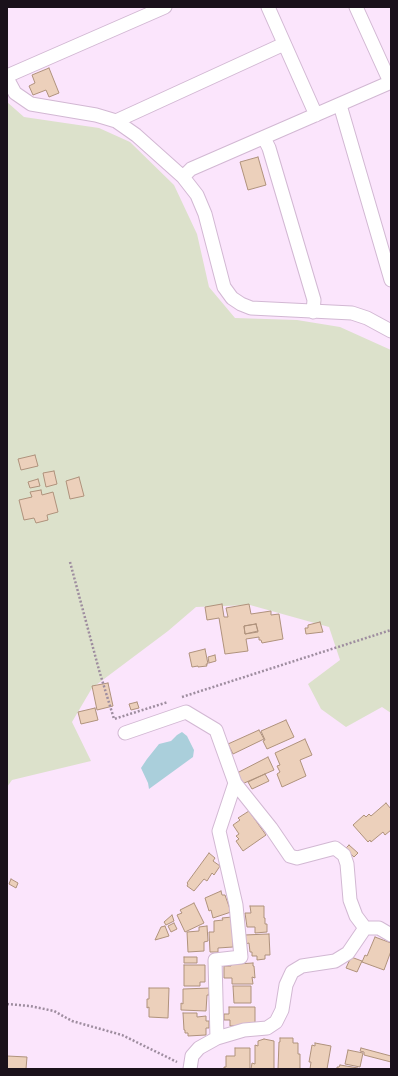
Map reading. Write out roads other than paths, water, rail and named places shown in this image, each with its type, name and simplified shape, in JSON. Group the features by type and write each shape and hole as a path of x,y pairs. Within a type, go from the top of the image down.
{"street":[{"path":"165,7 137,12 7,77 15,93 31,104 96,115 116,121 136,136 182,177 197,194 205,214 224,287 232,298 241,304 251,308 352,313 367,318 391,331"},
{"path":"268,7 316,115"},
{"path":"182,177 191,169 391,82 356,7"},
{"path":"116,121 284,44"},
{"path":"340,105 391,280"},
{"path":"264,138 269,148 314,300 313,312"},
{"path":"125,733 186,712 216,730 235,784 272,828 290,856 297,858 335,848 344,855 347,864 350,900 356,916 365,928"},
{"path":"217,1038 215,960 241,957 236,905 218,831 235,784"},
{"path":"365,928 379,928 391,935"},
{"path":"190,1069 192,1056 199,1048 217,1038 244,1030 267,1028 276,1022 282,1010 286,985 292,972 302,966 335,961 348,953 365,928"}],"water":[{"path":"182,732 187,736 194,750 193,757 149,789 148,783 141,768 159,744 171,741"}]}
